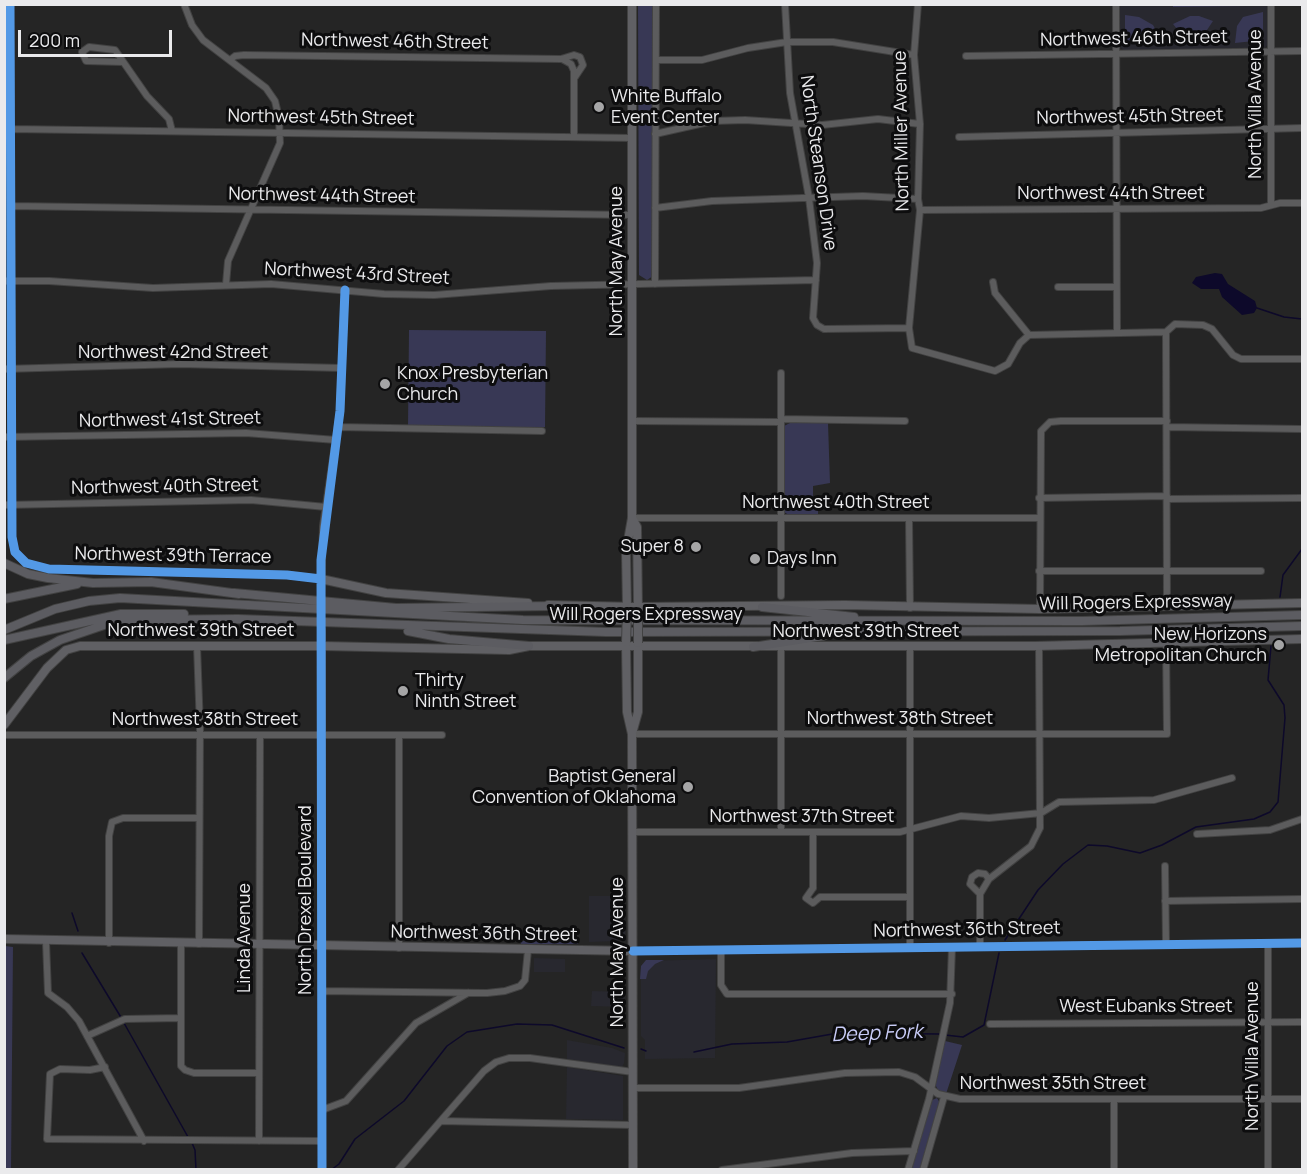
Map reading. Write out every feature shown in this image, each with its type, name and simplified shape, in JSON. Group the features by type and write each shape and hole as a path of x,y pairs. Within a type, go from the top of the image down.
{"highway":[{"path":"4,563 38,576 93,583 151,582 234,593 406,608 554,606"},
{"path":"4,598 93,583"},
{"path":"234,593 316,610"},
{"name":"Will Rogers Expressway","path":"4,630 24,620 71,604 120,598 523,620 1082,621 1302,615"},
{"path":"762,607 814,610 881,621"},
{"path":"4,640 131,613 173,613 238,620"},
{"name":"Will Rogers Expressway","path":"4,678 48,646 74,634 107,624 150,619 561,632 1190,631 1302,626"},
{"path":"378,626 449,639 529,646"},
{"path":"753,646 863,632"}],"main road":[{"name":"North May Avenue","path":"632,4 632,518 626,552 626,644 627,706 632,734 633,1170"},
{"name":"North May Avenue","path":"632,518 637,527 638,609 638,712 632,734"},
{"name":"Northwest 39th Street","path":"321,579 395,594 627,609 773,605 1040,609 1302,603"},
{"path":"773,605 781,596"},
{"name":"Northwest 39th Street","path":"4,725 41,675 70,648 322,645 508,650 529,646 626,644 781,648 1166,644 1302,639"},
{"name":"Northwest 36th Street","path":"4,941 633,951"}],"street":[{"path":"8,505 8,218 11,206 7,12 10,4"},
{"path":"184,4 199,35 271,94 278,108 280,143 228,261 226,284"},
{"path":"656,4 656,284"},
{"name":"North Steanson Drive","path":"785,4 794,125 809,198 817,263 813,318 817,325 834,330 909,328"},
{"name":"North Miller Avenue","path":"909,328 920,210 918,199 920,124 914,55 918,4"},
{"path":"1116,4 1117,333"},
{"name":"North Villa Avenue","path":"1271,4 1271,204"},
{"path":"656,60 702,60 748,48 787,42 833,42 914,55"},
{"path":"123,62 86,61 82,51 89,47 112,48 123,62 147,96 169,119 172,131"},
{"name":"Northwest 46th Street","path":"966,56 1302,51"},
{"name":"Northwest 46th Street","path":"230,60 244,54 561,59 577,56 583,62 582,70 575,77"},
{"path":"561,59 572,67 575,77 574,137"},
{"path":"655,134 713,121 745,120 794,125 878,119 920,124"},
{"name":"Northwest 45th Street","path":"959,137 1302,128"},
{"name":"Northwest 45th Street","path":"10,129 632,138"},
{"path":"656,208 712,201 863,196 918,199"},
{"name":"Northwest 44th Street","path":"920,210 1261,208 1271,204 1302,203"},
{"name":"Northwest 44th Street","path":"11,206 632,215"},
{"name":"Northwest 43rd Street","path":"8,281 140,288 282,284 434,295 551,286 816,280"},
{"path":"993,282 995,293 1029,335"},
{"path":"1058,287 1116,287"},
{"path":"321,599 326,507 338,428 345,290"},
{"path":"909,328 912,348 995,371 1008,364 1020,343 1029,335 1166,332 1175,324 1203,325 1212,329 1233,355 1242,359 1302,359"},
{"path":"1166,332 1167,607"},
{"name":"Northwest 42nd Street","path":"8,369 180,364 342,368"},
{"path":"780,373 781,596"},
{"path":"632,421 904,422"},
{"path":"1040,609 1041,430 1050,422 1302,429"},
{"path":"338,428 542,431"},
{"name":"Northwest 41st Street","path":"8,437 246,433 336,440"},
{"path":"1039,498 1302,498"},
{"name":"Northwest 40th Street","path":"8,505 251,500 326,507"},
{"name":"Northwest 39th Terrace","path":"8,505 13,547 18,557 26,563 57,570 287,575 321,579"},
{"name":"Northwest 40th Street","path":"632,518 1039,518"},
{"path":"909,518 910,608"},
{"path":"1039,571 1261,571"},
{"name":"North Drexel Boulevard","path":"322,630 322,1170"},
{"name":"Northwest 38th Street","path":"632,734 1167,734 1166,644"},
{"path":"197,646 199,944"},
{"path":"910,646 910,948"},
{"path":"980,947 980,894 989,879 1031,846 1040,828 1039,646"},
{"path":"781,648 781,832"},
{"name":"Northwest 38th Street","path":"4,735 442,735"},
{"name":"Linda Avenue","path":"259,1141 260,735"},
{"path":"399,735 399,948"},
{"name":"Northwest 37th Street","path":"633,832 900,832 961,816 1009,817 1041,813 1059,802 1154,800 1232,778"},
{"path":"109,943 109,831 113,820 198,818"},
{"path":"1197,834 1270,830 1302,819"},
{"path":"813,832 813,888 820,897"},
{"path":"1165,866 1166,944"},
{"path":"980,894 970,884 972,877 978,873 985,874 989,879"},
{"path":"813,888 806,895 808,901 813,903 820,897 910,897"},
{"path":"1165,901 1302,900"},
{"path":"46,942 48,993 74,1014 144,1141"},
{"name":"North Villa Avenue","path":"1268,943 1268,1170"},
{"name":"Northwest 36th Street","path":"633,951 1302,943"},
{"path":"181,944 180,1064 185,1071 259,1073"},
{"path":"909,1170 931,1090 951,994 952,947"},
{"path":"322,991 497,993 520,986 527,976 528,950"},
{"path":"721,950 721,985 727,994 951,994"},
{"path":"322,1110 346,1101 416,1023 468,993"},
{"path":"87,1036 125,1019 180,1018"},
{"name":"West Eubanks Street","path":"990,1023 1302,1022"},
{"path":"398,1170 488,1067 503,1059 530,1058 633,1071"},
{"path":"105,1067 90,1070 60,1069 50,1074 47,1139 322,1141"},
{"name":"Northwest 35th Street","path":"633,1088 739,1088 845,1072 899,1072 915,1077 944,1097 1302,1099"},
{"path":"923,1170 944,1097"},
{"path":"1114,1099 1114,1170"},
{"path":"441,1121 633,1125"},
{"path":"722,1170 852,1153 914,1151"}],"shaded area":[{"path":"1173,4 1248,6 1173,7"},
{"path":"638,5 654,5 653,276 647,280 639,275"},
{"path":"1120,5 1267,5 1268,45 1264,48 1124,51 1120,46"},
{"path":"1263,12 1263,40 1235,43 1237,26 1243,17"},
{"path":"1125,15 1139,17 1153,25 1159,36 1159,44 1128,44 1125,41"},
{"path":"1190,16 1199,16 1213,21 1197,45 1188,43 1173,24"},
{"path":"1222,274 1228,284 1255,301 1257,308 1254,313 1242,315 1222,297 1219,289 1201,289 1192,283 1196,277"},
{"path":"409,330 546,331 545,427 408,427"},
{"path":"790,423 828,423 830,483 813,486 813,508 818,508 818,515 789,515 784,512 784,426"},
{"path":"589,896 624,896 625,934 617,941 589,942"},
{"path":"520,941 578,941 578,944 521,944"},
{"path":"5,946 13,947 11,1170 4,1169"},
{"path":"534,958 565,959 565,972 534,972"},
{"path":"716,959 715,1058 645,1059 645,1040 641,1036 641,967 647,961"},
{"path":"646,960 664,960 655,964 648,971 646,979 640,979 641,966"},
{"path":"592,991 624,992 625,1007 591,1006"},
{"path":"567,1040 612,1048 625,1053 624,1063 622,1067 567,1059"},
{"path":"945,1041 962,1045 946,1094 938,1090 935,1084"},
{"path":"567,1067 623,1076 623,1120 566,1119"},
{"path":"937,1098 940,1103 921,1169 911,1170 932,1100"}],"waterway":[{"path":"1257,308 1284,317 1302,319"},
{"name":"Deep Fork","path":"1280,597 1283,575 1302,549"},
{"name":"Deep Fork","path":"1005,940 1038,890 1063,864 1088,845 1107,846 1140,853 1162,845 1196,827 1254,819 1270,812 1278,802 1285,718 1284,705 1268,680 1271,646"},
{"path":"72,913 78,931"},
{"path":"82,953 122,1019"},
{"name":"Deep Fork","path":"945,1035 963,1037 984,1025 999,953"},
{"path":"124,1023 188,1137"},
{"name":"Deep Fork","path":"331,1170 339,1164 355,1139 404,1101 447,1046 467,1032 517,1024 552,1025 624,1048"},
{"name":"Deep Fork","path":"694,1052 732,1044 787,1042 838,1033 940,1034"},
{"name":"Deep Fork","path":"641,1049 646,1051"},
{"path":"192,1143 195,1150 196,1170"}],"cycle path":[{"path":"10,4 12,537 15,552 26,563 49,569 287,575 321,579"},
{"path":"322,1170 321,560 340,411 345,290"},
{"path":"633,951 1302,943"}],"place":[{"name":"White Buffalo Event Center","path":"599,107"},
{"name":"Knox Presbyterian Church","path":"385,384"},
{"name":"Super 8","path":"696,547"},
{"name":"Days Inn","path":"755,559"},
{"name":"New Horizons Metropolitan Church","path":"1279,645"},
{"name":"Thirty Ninth Street","path":"403,691"},
{"name":"Baptist General Convention of Oklahoma","path":"688,787"}]}
